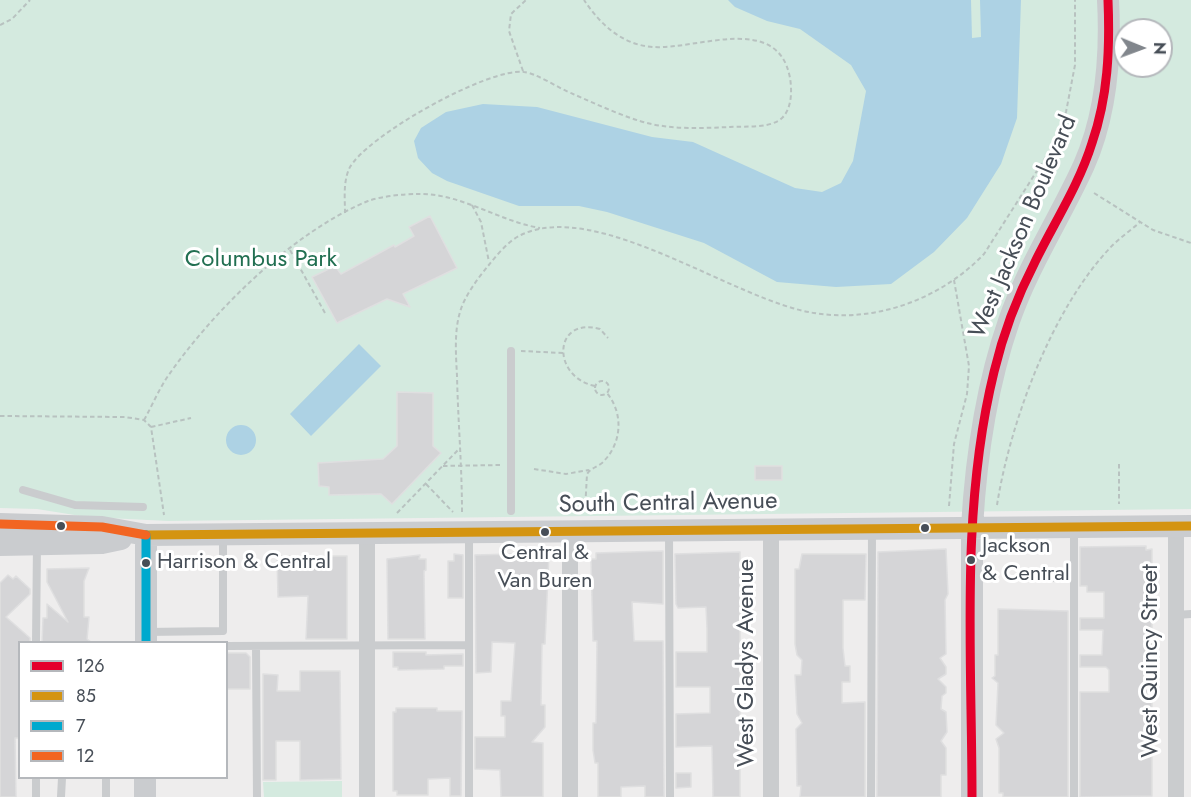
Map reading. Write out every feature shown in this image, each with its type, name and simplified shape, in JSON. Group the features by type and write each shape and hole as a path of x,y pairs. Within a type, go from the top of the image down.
{"street":[{"name":"West Jackson Boulevard","path":"972,797 972,527 979,454 998,354 1024,284 1084,165 1102,110 1109,49 1108,0"},
{"name":"South Central Avenue","path":"0,524 102,527 146,535 1183,526"},
{"name":"West Quincy Street","path":"1176,797 1183,615 1183,526"},
{"name":"West Gladys Avenue","path":"771,530 771,797"},
{"path":"570,532 570,797"},
{"path":"367,534 367,797"},
{"name":"South Central Avenue","path":"0,545 102,543 146,535"},
{"path":"146,535 146,637"},
{"path":"145,779 145,797"}],"lane":[{"path":"511,351 512,512"},
{"path":"23,490 75,505 143,507"},
{"path":"1074,526 1074,797"},
{"path":"871,797 872,529"},
{"path":"669,531 670,797"},
{"path":"469,533 469,797"},
{"path":"146,637 223,631 223,535"},
{"path":"36,641 37,544"},
{"path":"1027,578 1074,578"},
{"path":"228,646 469,645"},
{"path":"256,646 257,797"},
{"path":"36,779 36,797"},
{"path":"62,779 62,797"},
{"path":"106,779 106,797"}],"path":[{"path":"0,25 12,19 30,0"},
{"path":"523,71 509,31 511,14 526,0"},
{"path":"345,213 345,186 349,169 360,153 385,132 441,100 490,78 523,71 601,106 661,126 714,128 771,124 782,118 790,104 792,86 787,64 779,52 761,42 741,38 653,47 643,45 614,34 594,15 585,0"},
{"path":"144,420 167,377 206,327 261,270 345,213 370,200 418,194 454,197 522,225 543,229 602,233 635,243 773,301 812,313 834,315 874,312 909,303 936,292 984,255 1056,141 1073,85 1075,0"},
{"path":"1094,193 1140,222 1191,243"},
{"path":"472,206 481,222 489,264"},
{"path":"997,505 1003,464 1025,399 1058,323 1080,286 1109,248 1140,222"},
{"path":"462,512 456,348 460,312 498,252 520,235 543,229"},
{"path":"290,249 324,314"},
{"path":"949,506 954,444 967,394 969,366 954,280"},
{"path":"607,393 598,394 595,386 574,375 566,364 563,353 569,335 580,328 600,329 608,338"},
{"path":"520,351 563,353"},
{"path":"534,469 572,474 589,470 603,462 617,440 619,431 617,411 607,393 609,386 604,381 600,381 595,386"},
{"path":"0,416 104,416 144,420 151,427 164,515"},
{"path":"151,427 191,418"},
{"path":"397,513 459,449"},
{"path":"1119,464 1119,504"},
{"path":"443,466 503,465"},
{"path":"585,511 589,470"},
{"path":"426,484 453,512"}],"green space":[{"name":"Columbus Park","path":"0,0 1191,0 1191,509 168,521 87,517 37,509 0,508"},
{"path":"342,781 342,797 264,797 263,782"}],"water":[{"path":"728,0 971,0 972,38 981,37 980,0 1021,0 1017,118 1001,164 967,218 934,252 891,284 836,287 777,282 704,243 607,212 579,206 519,206 447,181 432,173 418,158 414,141 421,128 446,112 483,104 537,107 652,137 693,142 795,188 822,192 841,183 853,161 866,91 851,65 800,29 767,21 735,7"},
{"path":"359,344 381,366 311,436 290,414"},
{"path":"241,425 252,429 256,440 252,451 241,455 230,451 226,440 230,429"}],"building":[{"path":"430,216 457,268 403,294 410,307 387,299 337,323 312,277 335,266 341,274 394,245 395,247 414,236 409,227"},
{"path":"397,392 433,393 433,446 441,453 392,504 381,494 329,495 329,487 319,486 318,463 383,459 397,446"},
{"path":"755,466 782,466 782,480 755,480"},
{"path":"1146,546 1146,550 1152,549 1152,796 1080,797 1080,692 1109,692 1109,670 1106,667 1080,667 1080,655 1102,655 1103,630 1080,630 1080,618 1104,618 1104,592 1087,592 1087,586 1080,586 1080,547"},
{"path":"946,549 948,594 945,600 946,654 940,658 946,667 946,674 938,679 946,687 946,693 942,696 941,709 946,712 947,732 941,741 946,748 946,775 941,775 941,797 877,797 878,552"},
{"path":"663,551 663,604 632,602 634,641 663,641 664,797 645,797 645,786 621,787 621,797 598,797 598,763 595,763 593,750 593,723 596,723 597,641 593,641 591,559 596,559 596,553"},
{"path":"740,552 740,797 713,797 712,746 676,747 676,714 710,713 710,687 676,687 676,652 707,652 707,628 706,607 678,608 676,604 675,554"},
{"path":"549,553 545,644 542,644 541,705 545,705 545,727 532,742 543,743 543,797 501,797 500,770 475,769 475,737 505,737 505,716 501,716 501,701 511,701 515,643 492,642 491,672 476,673 475,555"},
{"path":"454,554 463,555 463,598 448,598 448,561 454,561"},
{"path":"802,554 866,554 865,600 843,600 843,648 845,666 850,666 850,682 842,682 842,703 865,702 865,797 800,797 801,786 797,786 796,729 802,723 797,714 795,675 801,675 802,660 797,655 795,644 795,569 799,569"},
{"path":"420,555 419,559 426,559 426,570 424,571 425,639 388,639 387,559"},
{"path":"277,556 347,556 347,639 306,639 308,596 278,597"},
{"path":"89,568 84,581 84,617 89,617 87,639 90,641 42,641 43,618 47,618 47,604 68,622 47,582 47,569"},
{"path":"8,575 13,579 16,576 30,589 30,594 6,617 30,638 30,641 18,641 16,797 0,797 0,583"},
{"path":"998,609 1068,611 1068,797 1003,797 1003,793 999,793 999,748 996,739 1004,733 996,725 998,683 992,678 995,676 995,655 998,655"},
{"path":"393,652 426,652 426,655 463,654 463,666 444,666 444,669 398,670 398,667 393,667"},
{"path":"228,653 246,653 250,657 250,689 228,689"},
{"path":"300,671 340,671 341,779 300,780 300,741 276,741 276,780 263,780 263,674 278,675 277,691 300,691"},
{"path":"396,708 437,708 437,711 462,711 461,796 450,796 450,778 428,779 428,795 397,795 397,791 393,791 393,712 396,712"},
{"path":"676,773 691,773 691,787 676,788"}],"transit line":[{"name":"126","path":"972,797 970,583 976,477 983,424 994,372 1011,316 1028,275 1087,159 1097,126 1107,73 1108,0"},
{"name":"12","path":"0,524 102,527 146,535"},
{"name":"85","path":"146,535 1191,526"},
{"name":"7","path":"146,535 146,641"}],"place":[{"name":"Central & Van Buren","path":"545,532"},
{"name":"Jackson & Central","path":"971,560"},
{"name":"Harrison & Central","path":"146,563"}]}
